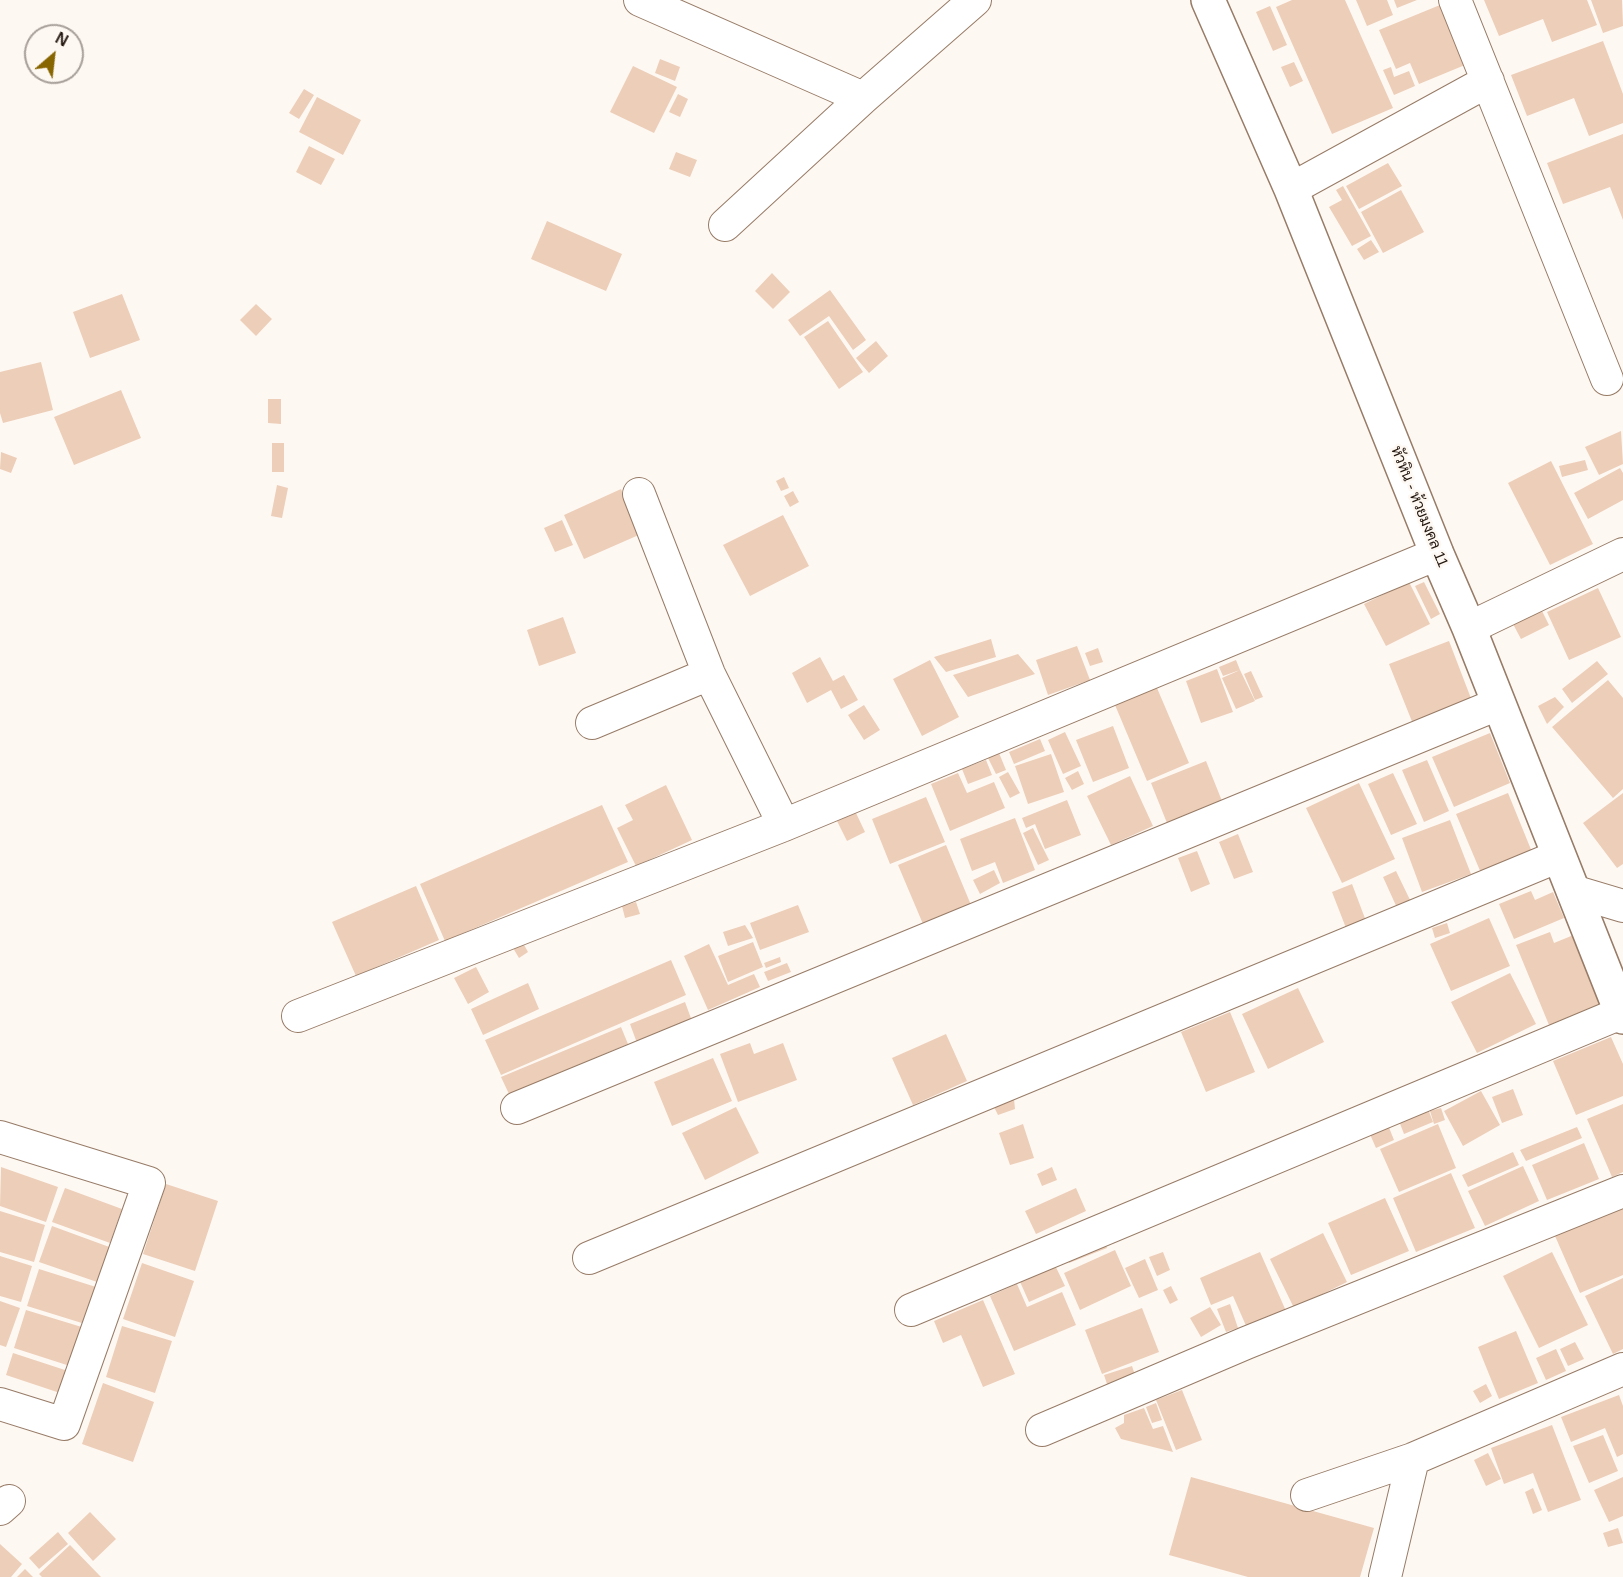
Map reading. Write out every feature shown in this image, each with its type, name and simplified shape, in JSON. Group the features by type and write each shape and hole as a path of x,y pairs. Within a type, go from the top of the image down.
{"street":[{"path":"640,0 863,98"},
{"path":"725,225 863,98 975,0"},
{"name":"หัวหิน - ห้วยมงคล 11","path":"1208,0 1291,189 1437,554 1469,628 1622,1015"},
{"path":"1455,0 1607,379"},
{"path":"1291,189 1488,81"},
{"path":"639,494 709,674 784,825"},
{"path":"298,1016 784,825 1437,554"},
{"path":"1469,628 1617,564"},
{"path":"592,723 709,674"},
{"path":"517,1108 1498,704"},
{"path":"589,1258 1559,856"},
{"path":"1573,891 1623,906"},
{"path":"911,1310 1622,1015"},
{"path":"0,1137 149,1183 64,1424 0,1404"},
{"path":"1042,1430 1246,1343 1623,1191"},
{"path":"1307,1495 1413,1459 1623,1369"},
{"path":"1384,1577 1413,1459"}],"building":[{"path":"1292,0 1345,0 1393,108 1332,134 1276,7"},
{"path":"1356,0 1387,0 1393,15 1367,26"},
{"path":"1394,0 1417,0 1397,8"},
{"path":"1484,0 1587,0 1597,25 1552,42 1543,19 1499,36"},
{"path":"1591,0 1622,0 1623,26 1603,33"},
{"path":"1440,5 1465,65 1419,84 1410,63 1396,69 1379,30"},
{"path":"1270,6 1287,45 1273,51 1256,12"},
{"path":"1603,41 1623,94 1623,123 1589,136 1574,98 1527,116 1511,75"},
{"path":"660,59 680,67 675,81 655,73"},
{"path":"1294,62 1303,81 1290,87 1281,67"},
{"path":"633,66 677,87 654,133 610,112"},
{"path":"1391,67 1394,77 1409,71 1415,86 1394,95 1383,70"},
{"path":"304,89 314,95 299,119 289,113"},
{"path":"678,94 688,99 680,117 669,112"},
{"path":"317,97 361,120 343,155 299,132"},
{"path":"1623,134 1623,220 1610,187 1563,204 1547,163"},
{"path":"309,146 335,159 321,185 296,172"},
{"path":"676,152 697,160 690,177 669,169"},
{"path":"1388,163 1402,186 1359,209 1346,186"},
{"path":"1343,186 1371,236 1352,246 1329,207 1342,200 1336,190"},
{"path":"1401,190 1424,232 1383,253 1361,212"},
{"path":"547,221 622,254 606,291 531,259"},
{"path":"1371,240 1379,252 1364,260 1357,249"},
{"path":"772,273 790,292 773,309 755,291"},
{"path":"830,290 866,340 853,350 829,316 800,336 788,320"},
{"path":"122,294 140,340 90,358 73,312"},
{"path":"256,304 272,319 256,336 240,320"},
{"path":"828,321 863,372 839,389 804,337"},
{"path":"876,341 888,356 869,373 856,358"},
{"path":"41,362 53,410 3,423 0,413 0,372"},
{"path":"121,390 141,438 74,465 54,417"},
{"path":"268,399 281,399 281,424 268,423"},
{"path":"1621,431 1623,464 1599,475 1585,447"},
{"path":"272,443 284,443 284,472 272,472"},
{"path":"1,452 17,458 11,473 0,469"},
{"path":"1585,460 1588,470 1562,477 1559,466"},
{"path":"1551,461 1593,544 1550,565 1508,483"},
{"path":"1620,468 1623,473 1623,500 1588,519 1574,493"},
{"path":"784,477 789,488 781,491 776,481"},
{"path":"277,485 288,488 282,518 271,516"},
{"path":"621,489 641,534 584,559 564,515"},
{"path":"793,491 799,502 790,507 784,496"},
{"path":"783,515 809,566 750,596 723,545"},
{"path":"562,520 573,545 555,552 544,528"},
{"path":"1409,582 1430,624 1386,646 1364,604"},
{"path":"1424,582 1440,614 1431,619 1415,586"},
{"path":"1598,588 1621,637 1569,660 1547,612"},
{"path":"1541,609 1549,625 1521,639 1513,624"},
{"path":"563,617 576,653 539,666 527,630"},
{"path":"991,639 996,657 946,672 934,657"},
{"path":"1449,641 1472,701 1413,724 1389,664"},
{"path":"1077,646 1090,680 1048,695 1036,660"},
{"path":"1098,648 1103,662 1090,666 1085,653"},
{"path":"1018,654 1035,674 968,697 953,675"},
{"path":"820,657 833,681 844,675 858,700 841,709 831,690 807,703 792,673"},
{"path":"930,660 959,717 922,736 893,679"},
{"path":"1236,660 1240,670 1223,676 1219,667"},
{"path":"1597,661 1608,674 1572,703 1562,689"},
{"path":"1217,669 1233,712 1201,723 1186,681"},
{"path":"1240,670 1255,701 1236,709 1222,678"},
{"path":"1251,671 1263,697 1255,700 1244,674"},
{"path":"1608,680 1623,698 1623,789 1613,798 1552,727"},
{"path":"1157,688 1189,763 1147,781 1115,705"},
{"path":"1555,697 1564,707 1547,724 1538,706"},
{"path":"864,705 880,730 864,740 848,715"},
{"path":"1113,726 1129,768 1093,782 1076,740"},
{"path":"1065,732 1081,766 1063,774 1048,740"},
{"path":"1490,733 1510,783 1454,807 1432,757"},
{"path":"1040,739 1045,751 1014,764 1009,752"},
{"path":"999,753 1006,770 996,774 988,758"},
{"path":"1051,754 1064,792 1028,804 1015,766"},
{"path":"986,760 992,775 968,784 962,769"},
{"path":"1427,760 1449,811 1424,822 1402,770"},
{"path":"1206,761 1222,801 1167,823 1151,783"},
{"path":"1078,771 1084,784 1072,790 1065,778"},
{"path":"1008,772 1020,793 1010,798 999,777"},
{"path":"958,773 967,793 994,782 1005,808 950,831 931,784"},
{"path":"1393,773 1417,824 1391,835 1368,784"},
{"path":"1130,776 1153,826 1111,845 1087,796"},
{"path":"1359,783 1395,859 1342,883 1306,808"},
{"path":"666,785 692,840 636,866 617,828 633,820 625,805"},
{"path":"1508,793 1532,852 1481,873 1456,814"},
{"path":"1623,793 1623,864 1617,868 1583,823"},
{"path":"926,797 945,842 890,864 872,819"},
{"path":"1067,800 1081,835 1045,849 1035,824 1026,828 1022,818"},
{"path":"602,805 628,862 445,941 420,884"},
{"path":"856,813 865,832 847,841 837,821"},
{"path":"1015,818 1035,870 1003,883 995,862 972,871 960,839"},
{"path":"1450,820 1471,874 1422,892 1402,838"},
{"path":"1033,828 1049,860 1038,865 1023,833"},
{"path":"1238,834 1253,872 1234,879 1219,842"},
{"path":"946,845 971,905 923,924 898,865"},
{"path":"1197,851 1210,884 1191,892 1178,858"},
{"path":"994,870 1000,883 980,894 973,880"},
{"path":"1396,871 1412,904 1398,910 1383,877"},
{"path":"1352,884 1366,921 1346,928 1332,892"},
{"path":"416,886 439,940 356,976 332,922"},
{"path":"1531,891 1535,900 1553,892 1564,918 1514,939 1499,904"},
{"path":"636,902 640,914 625,918 622,906"},
{"path":"798,905 809,932 760,950 750,923"},
{"path":"1489,918 1510,966 1451,991 1430,944"},
{"path":"1447,923 1450,933 1435,938 1432,928"},
{"path":"745,925 753,938 728,946 723,932"},
{"path":"1550,932 1554,943 1576,934 1604,1003 1549,1025 1516,945"},
{"path":"753,942 763,967 728,982 718,956"},
{"path":"523,943 528,952 519,958 513,948"},
{"path":"709,944 728,985 754,974 760,987 708,1010 684,956"},
{"path":"780,957 781,962 766,968 764,963"},
{"path":"671,960 686,995 501,1075 485,1040"},
{"path":"787,963 791,972 768,981 764,972"},
{"path":"476,967 489,992 468,1004 454,978"},
{"path":"1510,973 1536,1024 1477,1053 1451,1002"},
{"path":"528,983 539,1009 483,1035 471,1009"},
{"path":"1298,988 1324,1042 1268,1069 1242,1014"},
{"path":"685,1002 692,1021 637,1043 630,1024"},
{"path":"1230,1012 1255,1072 1206,1092 1181,1032"},
{"path":"621,1027 628,1044 509,1094 501,1077"},
{"path":"946,1034 967,1081 913,1105 892,1058"},
{"path":"1611,1037 1623,1064 1623,1096 1576,1115 1553,1061"},
{"path":"750,1043 754,1054 783,1043 797,1080 738,1102 720,1054"},
{"path":"713,1058 732,1101 672,1126 654,1082"},
{"path":"1513,1089 1523,1115 1502,1123 1492,1097"},
{"path":"1481,1091 1500,1125 1463,1146 1444,1111"},
{"path":"1014,1099 1015,1109 998,1115 994,1107"},
{"path":"1623,1104 1623,1172 1612,1177 1587,1119"},
{"path":"736,1107 759,1153 705,1180 682,1133"},
{"path":"1441,1108 1445,1120 1434,1124 1430,1111"},
{"path":"1428,1109 1433,1122 1404,1134 1399,1121"},
{"path":"1023,1124 1034,1158 1010,1165 999,1133"},
{"path":"1438,1124 1456,1168 1399,1192 1380,1149"},
{"path":"1388,1125 1394,1140 1376,1148 1369,1132"},
{"path":"1577,1127 1582,1138 1526,1161 1520,1150"},
{"path":"1584,1143 1599,1179 1547,1200 1532,1165"},
{"path":"1513,1152 1519,1165 1468,1187 1462,1175"},
{"path":"1523,1166 1539,1201 1485,1226 1468,1191"},
{"path":"1,1167 58,1187 46,1222 0,1206"},
{"path":"1052,1167 1057,1180 1042,1186 1037,1174"},
{"path":"1451,1173 1475,1228 1416,1252 1393,1198"},
{"path":"166,1184 218,1201 195,1271 143,1254"},
{"path":"65,1188 122,1209 110,1243 52,1222"},
{"path":"1076,1188 1086,1211 1036,1234 1025,1211"},
{"path":"1385,1198 1409,1251 1351,1275 1328,1223"},
{"path":"1623,1207 1623,1275 1580,1293 1555,1236"},
{"path":"0,1211 45,1225 34,1262 0,1252"},
{"path":"52,1226 112,1248 100,1283 39,1262"},
{"path":"1323,1233 1347,1282 1294,1308 1270,1259"},
{"path":"1104,1240 1107,1248 1069,1263 1066,1255"},
{"path":"1115,1250 1131,1286 1080,1310 1064,1273"},
{"path":"1163,1252 1170,1270 1157,1276 1149,1257"},
{"path":"1260,1252 1286,1311 1247,1328 1233,1296 1211,1305 1200,1278"},
{"path":"1552,1252 1588,1325 1539,1348 1503,1276"},
{"path":"0,1256 32,1266 21,1302 0,1296"},
{"path":"1052,1259 1065,1286 1029,1302 1017,1275"},
{"path":"1145,1259 1158,1290 1139,1298 1125,1268"},
{"path":"142,1263 194,1281 175,1337 123,1319"},
{"path":"39,1269 96,1287 85,1324 27,1306"},
{"path":"1623,1278 1623,1349 1613,1354 1585,1296"},
{"path":"1017,1284 1027,1307 1062,1292 1076,1325 1014,1351 990,1296"},
{"path":"1171,1286 1178,1300 1170,1304 1163,1290"},
{"path":"983,1300 1015,1374 983,1387 961,1335 943,1343 934,1321"},
{"path":"0,1301 20,1308 6,1347 0,1345"},
{"path":"1230,1304 1238,1328 1226,1332 1217,1309"},
{"path":"1210,1307 1221,1325 1201,1337 1190,1318"},
{"path":"1142,1308 1159,1352 1102,1374 1085,1330"},
{"path":"26,1310 85,1328 73,1367 14,1348"},
{"path":"122,1326 172,1341 155,1393 106,1377"},
{"path":"1516,1331 1538,1383 1499,1399 1478,1347"},
{"path":"1575,1342 1584,1359 1568,1366 1560,1349"},
{"path":"1556,1349 1566,1371 1546,1380 1536,1358"},
{"path":"13,1353 71,1372 63,1394 6,1375"},
{"path":"1132,1366 1136,1378 1108,1387 1104,1375"},
{"path":"103,1383 154,1402 133,1462 82,1444"},
{"path":"1486,1384 1492,1396 1480,1403 1473,1391"},
{"path":"1182,1390 1202,1440 1176,1450 1156,1400"},
{"path":"1619,1395 1623,1406 1623,1454 1617,1457 1605,1428 1571,1442 1561,1417"},
{"path":"1156,1403 1162,1420 1152,1423 1146,1407"},
{"path":"1144,1408 1153,1429 1163,1426 1173,1452 1121,1439 1115,1428 1124,1423 1124,1415"},
{"path":"1552,1425 1581,1500 1548,1512 1533,1473 1504,1484 1491,1448"},
{"path":"1603,1435 1618,1471 1589,1483 1573,1446"},
{"path":"1488,1453 1501,1479 1486,1486 1474,1460"},
{"path":"1191,1477 1374,1528 1360,1577 1248,1577 1169,1555"},
{"path":"1623,1477 1623,1516 1609,1522 1594,1490"},
{"path":"1533,1488 1542,1510 1533,1514 1525,1492"},
{"path":"90,1512 116,1539 93,1561 68,1533"},
{"path":"1618,1528 1623,1543 1608,1547 1603,1533"},
{"path":"58,1532 68,1544 39,1569 29,1558"},
{"path":"0,1544 22,1564 11,1577 0,1577"},
{"path":"70,1545 101,1577 42,1577 39,1574"},
{"path":"25,1569 33,1577 17,1577"}]}
